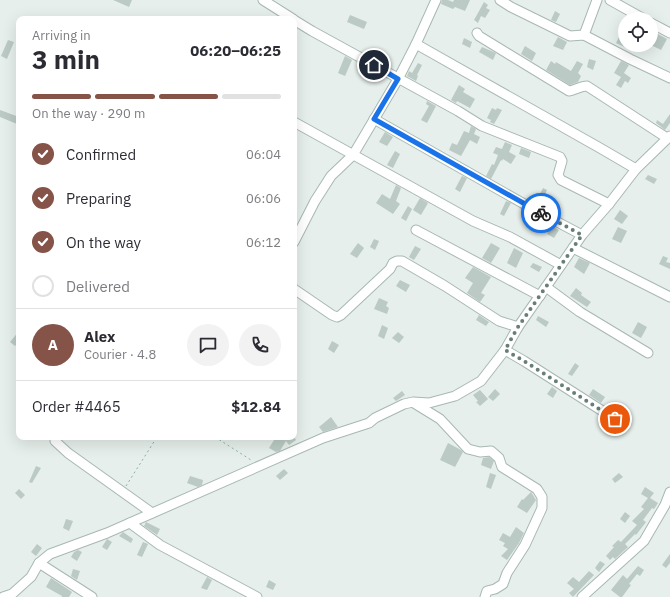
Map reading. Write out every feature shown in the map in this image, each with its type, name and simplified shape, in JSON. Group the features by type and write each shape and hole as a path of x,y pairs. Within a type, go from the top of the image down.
{"street":[{"path":"263,0 288,16"},
{"path":"297,236 315,201 332,176 353,155 398,79 436,0"},
{"path":"500,0 570,36 584,35 670,78"},
{"path":"584,35 597,0"},
{"path":"610,0 631,12"},
{"path":"297,22 482,126 560,158 562,161 558,175 561,180 609,204"},
{"path":"658,27 670,33"},
{"path":"2,597 12,594 31,577 39,563 50,554 130,523 323,438 369,424 380,416 413,402 429,403 455,396 481,382 505,350 518,327 582,235 636,170 668,137 588,86 569,91 479,36 477,33"},
{"path":"416,44 636,170"},
{"path":"374,119 582,235"},
{"path":"297,124 473,221 510,237 561,265"},
{"path":"416,230 540,296"},
{"path":"573,248 670,297"},
{"path":"297,291 337,317 341,315 390,268 393,263 402,261 499,321 518,327"},
{"path":"546,287 580,312 648,353"},
{"path":"505,350 615,419"},
{"path":"413,402 440,419 468,449 480,452 491,451 499,458 502,466 532,485 537,489 542,497 542,508 525,545 507,573 503,584 487,592 484,597"},
{"path":"55,441 68,453 152,513"},
{"path":"582,597 644,540 665,505 670,492"},
{"path":"130,523 160,545 257,597"},
{"path":"39,563 92,597"}],"path":[{"path":"122,491 155,440"},
{"path":"219,440 260,466"}],"building":[{"path":"113,0 132,0 129,7"},
{"path":"442,0 453,2 454,0 470,0 465,11 455,7 453,9 441,4"},
{"path":"484,2 488,5 486,8 490,10 485,18 481,16 478,23 474,20"},
{"path":"555,11 560,14 556,22 551,20"},
{"path":"350,15 367,22 364,29 347,22"},
{"path":"658,34 667,39 661,50 658,48"},
{"path":"558,37 567,42 563,50 553,46"},
{"path":"464,38 472,42 470,48 462,44"},
{"path":"8,40 14,42 7,59 1,56"},
{"path":"525,46 536,53 532,61 521,54"},
{"path":"482,47 496,53 493,60 479,52"},
{"path":"345,56 352,60 345,76 338,73"},
{"path":"589,59 596,61 593,70 587,67"},
{"path":"551,61 555,64 556,62 571,71 577,61 583,64 578,73 581,76 578,82 570,85 546,70"},
{"path":"621,61 629,65 624,73 631,78 628,83 625,81 621,88 616,85 621,77 614,73"},
{"path":"418,63 422,65 416,81 407,76 409,71 412,73"},
{"path":"459,85 465,89 463,92 475,99 470,108 457,101 456,103 451,100"},
{"path":"427,101 436,106 427,123 421,120 429,106 426,104"},
{"path":"492,108 502,110 494,124 487,118"},
{"path":"0,110 16,116 16,124 0,117"},
{"path":"670,114 670,123 665,130 656,123 657,120 663,124"},
{"path":"471,126 476,129 474,134 480,137 477,144 470,140 461,156 449,150 452,143 457,145 464,131 469,133"},
{"path":"385,132 393,137 387,146 379,142"},
{"path":"505,142 512,145 509,152 516,156 511,164 503,159 502,161 501,160 491,179 486,176 492,164 494,165 498,155 493,153 496,147 502,149"},
{"path":"521,148 531,152 529,158 519,154"},
{"path":"395,151 400,154 393,168 387,165"},
{"path":"648,175 657,179 654,184 645,179"},
{"path":"462,176 467,178 460,192 455,189"},
{"path":"396,185 401,188 396,201 400,204 393,214 376,203 382,194 390,199"},
{"path":"543,188 547,190 541,202 537,200"},
{"path":"420,198 428,203 421,215 413,210"},
{"path":"506,201 511,203 504,216 500,214"},
{"path":"408,206 412,209 406,221 401,218"},
{"path":"620,210 628,216 622,224 614,219"},
{"path":"552,226 559,230 554,238 547,234"},
{"path":"618,227 627,231 621,243 612,239"},
{"path":"374,239 379,241 375,250 370,247"},
{"path":"358,243 364,248 357,258 350,254"},
{"path":"491,243 500,248 491,263 482,258"},
{"path":"415,246 421,249 414,260 409,257"},
{"path":"514,248 523,253 516,268 507,263"},
{"path":"663,256 668,258 666,262 670,263 670,269 659,264"},
{"path":"579,258 590,263 584,274 574,267"},
{"path":"533,263 542,267 539,272 530,267"},
{"path":"473,267 491,277 481,293 485,295 480,302 467,293 473,283 465,278"},
{"path":"400,280 410,285 406,292 396,286"},
{"path":"576,288 582,293 581,295 591,302 587,307 570,296"},
{"path":"379,298 388,302 386,306 389,308 387,314 374,309"},
{"path":"479,315 489,322 486,326 476,320"},
{"path":"538,316 549,322 546,327 536,320"},
{"path":"638,322 647,327 641,338 632,333"},
{"path":"382,325 388,328 384,339 378,336"},
{"path":"398,332 404,337 399,343 392,338"},
{"path":"16,335 16,345 15,346 10,342"},
{"path":"332,341 339,345 334,353 328,349"},
{"path":"575,363 579,366 572,376 568,374"},
{"path":"552,387 557,391 553,398 547,394"},
{"path":"495,389 500,394 493,401 488,397"},
{"path":"593,389 605,397 601,403 589,395"},
{"path":"480,390 488,399 480,406 476,402 478,401 473,395"},
{"path":"402,391 405,395 396,401 393,398"},
{"path":"331,417 338,427 323,432 319,427"},
{"path":"274,440 296,440 289,445 286,441 280,451 276,452 269,448"},
{"path":"448,443 463,452 455,467 440,460"},
{"path":"489,457 494,461 491,469 481,465 483,458"},
{"path":"36,466 41,468 32,483 29,482"},
{"path":"284,469 288,473 280,480 276,476"},
{"path":"490,473 496,475 491,489 486,487"},
{"path":"619,473 623,477 615,483 612,479"},
{"path":"190,476 203,480 202,485 198,487 187,483"},
{"path":"645,487 654,493 650,498 658,503 643,520 646,522 636,535 635,534 625,544 628,547 615,559 613,557 610,560 606,556 614,547 612,546 618,540 621,542 637,525 632,521 644,509 641,507 648,498 641,494"},
{"path":"19,489 25,495 21,499 15,493"},
{"path":"531,492 536,500 527,513 517,507 522,499 523,500"},
{"path":"625,512 630,516 625,523 620,519"},
{"path":"66,519 73,521 69,531 63,528"},
{"path":"146,522 160,529 157,535 144,526"},
{"path":"516,527 524,533 507,560 501,556 508,549 503,546 505,543 499,540 503,533 510,537"},
{"path":"123,532 133,539 131,543 119,536"},
{"path":"107,539 112,542 107,550 102,547"},
{"path":"143,542 148,544 142,557 137,555"},
{"path":"37,544 42,548 36,556 31,552"},
{"path":"78,550 82,552 77,561 71,557 74,552"},
{"path":"670,554 670,563 666,568 662,565"},
{"path":"600,561 605,564 599,572 595,568"},
{"path":"638,566 644,570 640,576 637,574 629,584 631,585 622,597 611,590 623,575 627,579"},
{"path":"73,569 80,571 77,580 71,576"},
{"path":"589,571 594,575 573,597 569,593 574,589 567,583 573,577 579,582"},
{"path":"207,577 212,580 207,590 201,588"},
{"path":"51,578 72,592 69,597 62,597 46,587"},
{"path":"269,580 276,584 273,590 266,587"}],"way so far":[{"path":"541,213 582,235 518,327 505,350 615,419"}],"route":[{"path":"374,65 398,79 374,119 541,213"}]}
